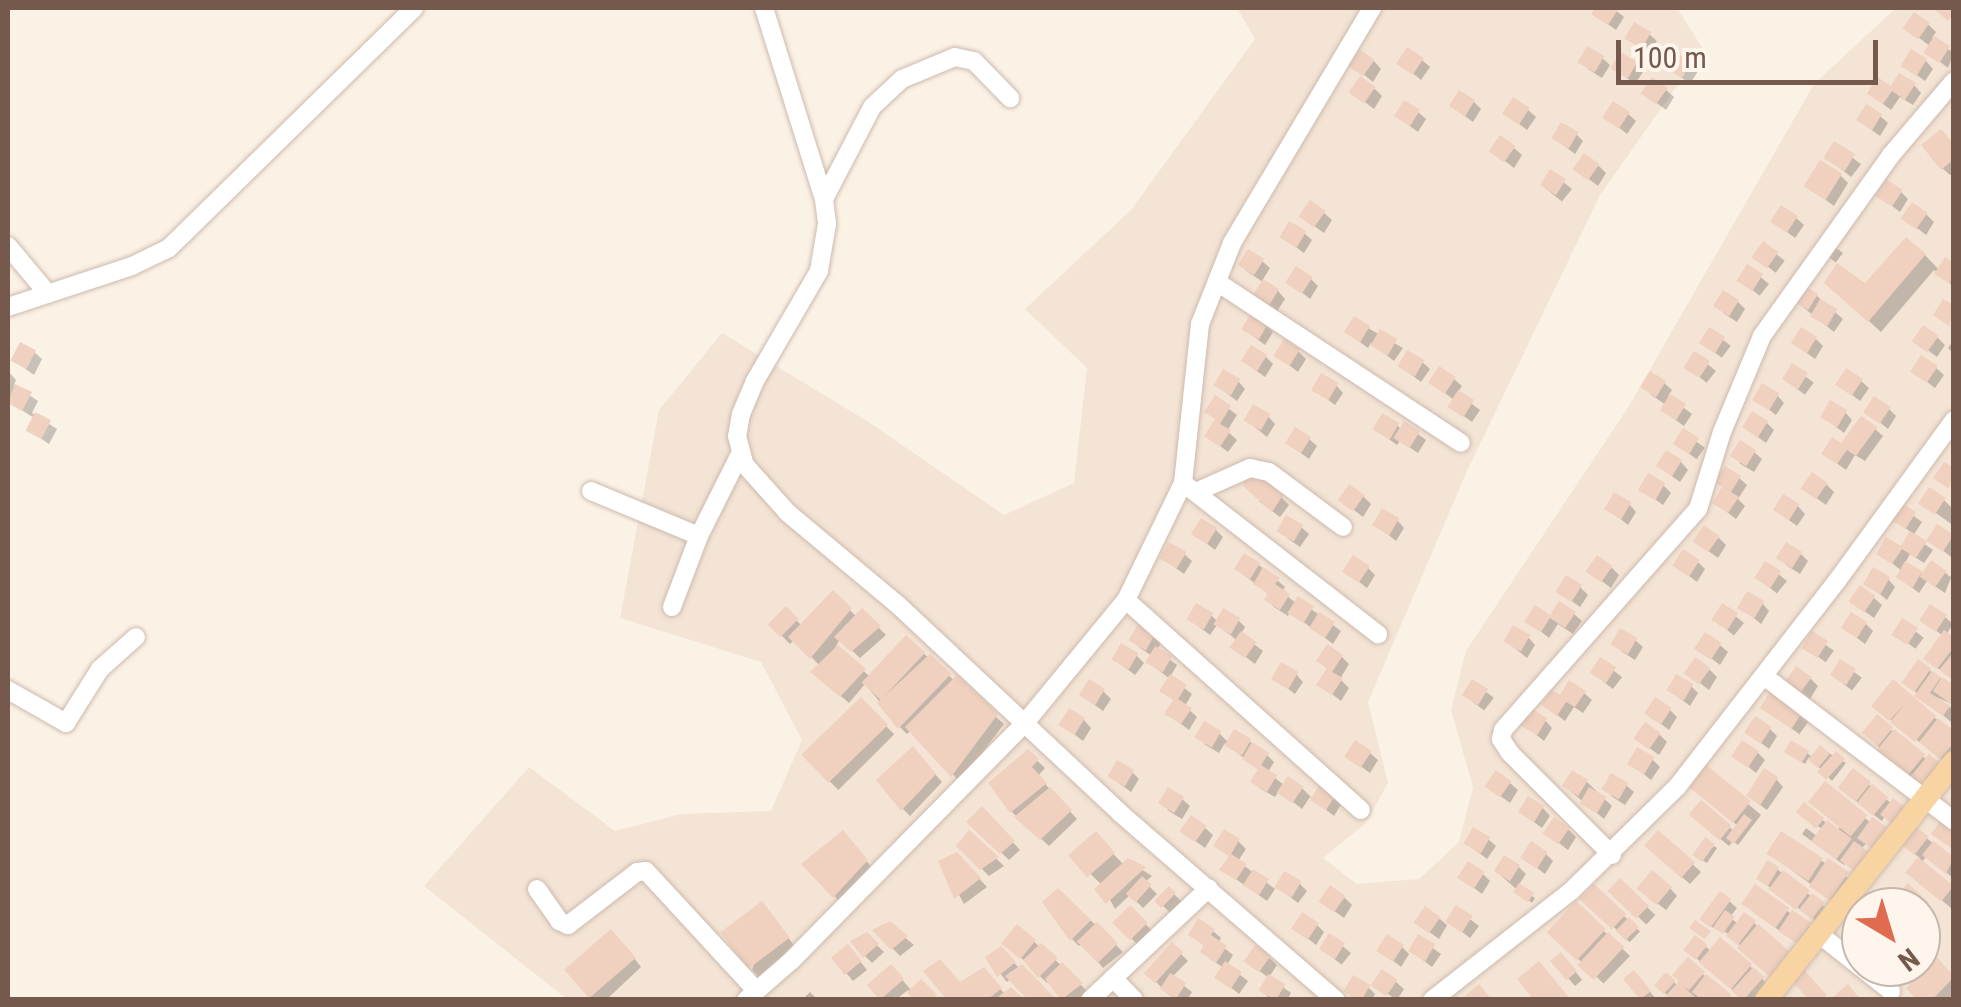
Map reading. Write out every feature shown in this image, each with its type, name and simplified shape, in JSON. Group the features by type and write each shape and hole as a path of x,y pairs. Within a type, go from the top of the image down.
{"main road":[{"path":"1766,1000 1954,762"}],"street":[{"path":"8,307 132,266 170,248 414,8"},
{"path":"672,607 699,536 740,454 741,414 755,381 819,271 827,224 824,199 764,8"},
{"path":"536,888 558,921 568,925 637,872 646,871 751,995 1024,724 1126,600 1189,488 1194,412 1192,365 1200,324 1262,186 1368,9"},
{"path":"824,199 872,107 902,79 955,57 974,60 1010,98"},
{"path":"1612,855 1510,753 1501,740 1503,730 1698,509 1722,432 1762,336 1891,155 1954,81"},
{"path":"8,246 48,294"},
{"path":"1216,282 1461,443"},
{"path":"1432,1000 1612,855 1677,787 1954,420"},
{"path":"740,454 772,500 896,604 1024,724 1336,1000"},
{"path":"1189,488 1250,468 1269,472 1344,526"},
{"path":"1189,488 1378,634"},
{"path":"591,491 699,536"},
{"path":"1126,600 1361,810"},
{"path":"8,690 66,723 100,669 136,637"},
{"path":"1764,676 1954,821"},
{"path":"1090,1000 1208,888"},
{"path":"1818,934 1891,991"},
{"path":"1114,978 1134,1000"}],"shaded area":[{"path":"1237,8 1677,8 1703,49 1600,195 1467,471 1368,702 1388,783 1365,824 1323,858 1357,884 1419,879 1459,842 1473,787 1451,710 1466,651 1629,406 1814,84 1896,8 1953,8 1953,999 567,999 424,886 529,767 615,831 681,814 771,811 802,740 761,662 620,618 659,410 722,333 867,421 1004,515 1074,483 1087,368 1025,309 1131,210 1255,39"}],"building":[{"path":"1595,8 1619,8 1608,25 1591,14"},
{"path":"1933,8 1954,8 1954,12 1948,21"},
{"path":"1914,12 1930,23 1918,39 1903,28"},
{"path":"1634,22 1651,32 1642,48 1624,38"},
{"path":"1934,36 1950,46 1940,63 1923,53"},
{"path":"1587,46 1604,56 1595,72 1578,62"},
{"path":"1407,47 1424,58 1413,75 1396,64"},
{"path":"1359,49 1375,60 1363,76 1348,65"},
{"path":"1911,49 1927,59 1917,76 1900,66"},
{"path":"1620,52 1637,62 1628,78 1610,68"},
{"path":"1676,52 1692,62 1682,78 1666,68"},
{"path":"1899,73 1916,83 1905,100 1892,91 1883,104 1867,94 1877,77 1891,86"},
{"path":"1360,76 1376,87 1364,103 1349,92"},
{"path":"1652,77 1668,88 1656,104 1641,93"},
{"path":"1459,90 1475,100 1465,116 1449,106"},
{"path":"1513,97 1530,108 1519,125 1502,114"},
{"path":"1404,100 1420,110 1410,126 1394,116"},
{"path":"1613,101 1630,112 1619,129 1602,118"},
{"path":"1866,104 1882,114 1872,130 1856,120"},
{"path":"1561,122 1578,132 1569,148 1552,138"},
{"path":"1941,129 1954,144 1954,159 1941,170 1921,145"},
{"path":"1500,135 1516,146 1504,162 1489,151"},
{"path":"1834,141 1855,154 1845,171 1823,158"},
{"path":"1584,153 1600,164 1588,180 1573,169"},
{"path":"1820,160 1842,174 1826,200 1804,186"},
{"path":"1550,169 1566,179 1556,195 1540,185"},
{"path":"1886,179 1903,190 1892,207 1875,196"},
{"path":"1310,200 1326,211 1314,227 1299,216"},
{"path":"1912,202 1928,213 1916,229 1901,218"},
{"path":"1781,205 1798,216 1787,233 1770,222"},
{"path":"1289,221 1306,231 1297,247 1280,237"},
{"path":"1906,237 1926,254 1868,322 1824,283 1837,263 1865,283"},
{"path":"1763,241 1779,252 1767,268 1752,257"},
{"path":"1248,249 1264,259 1254,275 1238,265"},
{"path":"1945,257 1954,263 1950,284 1934,274"},
{"path":"1747,264 1763,274 1753,291 1736,281"},
{"path":"1296,266 1313,277 1302,294 1285,283"},
{"path":"1263,279 1279,289 1269,305 1253,295"},
{"path":"1802,284 1818,294 1808,310 1792,300"},
{"path":"1723,290 1739,300 1729,316 1713,306"},
{"path":"1820,299 1837,309 1827,326 1810,316"},
{"path":"1943,299 1954,305 1949,326 1933,315"},
{"path":"1251,313 1268,323 1259,339 1242,329"},
{"path":"1354,316 1370,326 1360,342 1344,332"},
{"path":"1923,325 1939,336 1927,352 1912,341"},
{"path":"1709,327 1725,337 1715,353 1699,343"},
{"path":"1801,327 1817,337 1807,353 1791,343"},
{"path":"1380,329 1397,339 1388,355 1370,345"},
{"path":"1284,339 1300,349 1290,366 1273,356"},
{"path":"20,342 36,350 27,369 10,361"},
{"path":"1251,345 1267,355 1257,371 1241,361"},
{"path":"1407,350 1424,360 1415,376 1398,366"},
{"path":"1694,351 1710,361 1700,378 1683,368"},
{"path":"1921,355 1938,366 1927,383 1910,372"},
{"path":"1792,363 1808,373 1798,389 1782,379"},
{"path":"1439,366 1456,377 1445,394 1428,383"},
{"path":"1846,368 1863,379 1852,396 1835,385"},
{"path":"1223,369 1240,379 1231,395 1214,385"},
{"path":"1650,371 1666,381 1656,397 1640,387"},
{"path":"1321,373 1338,383 1328,400 1311,390"},
{"path":"1762,383 1779,393 1769,410 1752,400"},
{"path":"15,384 32,392 22,411 8,403"},
{"path":"1458,390 1474,400 1464,417 1447,407"},
{"path":"1670,394 1686,404 1676,420 1660,410"},
{"path":"1215,395 1231,406 1220,424 1231,430 1220,447 1204,436 1215,419 1204,412"},
{"path":"1874,396 1891,407 1880,424 1863,413"},
{"path":"1830,400 1847,410 1837,427 1820,417"},
{"path":"1253,404 1270,414 1261,430 1244,420"},
{"path":"1752,411 1768,421 1758,437 1742,427"},
{"path":"35,412 51,420 42,439 25,431"},
{"path":"1382,413 1399,423 1390,439 1372,429"},
{"path":"1861,416 1877,427 1856,456 1847,450 1837,464 1821,454 1832,437 1841,443"},
{"path":"1404,421 1420,431 1410,448 1393,438"},
{"path":"1295,427 1311,437 1301,453 1285,443"},
{"path":"1683,428 1699,438 1689,454 1673,444"},
{"path":"1740,440 1756,450 1746,466 1730,456"},
{"path":"1666,450 1682,460 1672,476 1656,466"},
{"path":"1944,462 1954,468 1949,489 1933,478"},
{"path":"1725,466 1741,476 1731,492 1739,497 1728,513 1712,503 1722,487 1714,482"},
{"path":"1253,469 1283,495 1272,512 1242,485"},
{"path":"1812,472 1828,483 1816,499 1801,488"},
{"path":"1648,473 1665,483 1655,500 1638,490"},
{"path":"1349,484 1365,495 1353,511 1338,500"},
{"path":"1929,487 1946,498 1935,515 1918,504"},
{"path":"1614,492 1631,502 1621,519 1604,509"},
{"path":"1783,494 1799,504 1789,520 1773,510"},
{"path":"1900,502 1916,512 1906,529 1889,519"},
{"path":"1382,508 1399,518 1389,535 1372,525"},
{"path":"1286,515 1303,525 1294,541 1276,531"},
{"path":"1201,518 1217,528 1207,544 1191,534"},
{"path":"1937,524 1954,535 1943,552 1926,541"},
{"path":"1704,525 1720,536 1708,552 1693,541"},
{"path":"1910,531 1927,541 1916,558 1902,549 1892,564 1876,554 1886,537 1901,546"},
{"path":"1169,542 1186,552 1177,568 1160,558"},
{"path":"1786,542 1802,552 1792,568 1776,558"},
{"path":"1683,549 1700,560 1689,577 1672,566"},
{"path":"1244,553 1260,563 1250,579 1234,569"},
{"path":"1353,555 1370,566 1359,583 1342,572"},
{"path":"1597,555 1613,566 1601,582 1586,571"},
{"path":"1931,560 1947,571 1935,587 1920,576"},
{"path":"1765,561 1781,571 1771,588 1754,578"},
{"path":"1905,561 1922,571 1913,587 1896,577"},
{"path":"1263,567 1280,578 1275,584 1290,594 1280,610 1264,600 1268,593 1253,584"},
{"path":"1873,567 1890,577 1880,594 1863,584"},
{"path":"1566,575 1582,585 1572,602 1555,592"},
{"path":"1860,585 1876,596 1864,612 1849,601"},
{"path":"833,590 852,608 810,659 788,637"},
{"path":"1747,591 1764,601 1754,618 1737,608"},
{"path":"1298,596 1314,606 1304,623 1287,613"},
{"path":"1559,601 1576,612 1565,628 1550,618 1541,632 1524,622 1535,605 1550,615"},
{"path":"1196,603 1213,613 1204,629 1186,619"},
{"path":"1722,603 1738,613 1728,630 1711,620"},
{"path":"1930,604 1947,615 1936,632 1919,621"},
{"path":"786,606 799,619 780,637 768,624"},
{"path":"862,608 881,626 851,652 834,637"},
{"path":"1223,608 1240,618 1231,634 1214,624"},
{"path":"1319,612 1335,622 1325,638 1309,628"},
{"path":"1851,612 1867,622 1857,638 1841,628"},
{"path":"1902,618 1918,628 1908,645 1891,635"},
{"path":"1138,624 1155,634 1146,650 1128,640"},
{"path":"1513,625 1530,635 1521,651 1504,641"},
{"path":"1620,628 1637,638 1628,654 1610,644"},
{"path":"1944,630 1954,637 1954,647 1937,669 1923,659"},
{"path":"1241,631 1257,642 1245,658 1230,647"},
{"path":"1812,631 1828,641 1818,658 1801,648"},
{"path":"1705,632 1722,643 1711,660 1694,649"},
{"path":"906,635 925,653 881,700 862,683"},
{"path":"1121,643 1138,653 1129,669 1112,659"},
{"path":"1327,644 1343,655 1332,672 1343,678 1332,695 1316,685 1327,668 1316,661"},
{"path":"838,645 866,669 840,697 810,672"},
{"path":"1155,646 1172,656 1163,672 1146,662"},
{"path":"1954,652 1954,681 1939,670"},
{"path":"930,654 951,674 898,729 877,703"},
{"path":"1600,657 1616,667 1606,683 1590,673"},
{"path":"1695,657 1711,668 1699,684 1684,673"},
{"path":"1840,659 1856,669 1846,685 1830,675"},
{"path":"1918,659 1931,668 1914,692 1901,683"},
{"path":"1281,662 1298,672 1288,689 1271,679"},
{"path":"1796,666 1812,677 1800,693 1785,682"},
{"path":"1932,671 1941,677 1930,693 1950,706 1943,716 1914,696"},
{"path":"1170,674 1187,685 1178,699 1192,708 1181,724 1164,714 1173,700 1159,691"},
{"path":"1676,674 1693,684 1684,700 1666,690"},
{"path":"957,675 998,714 951,777 905,727"},
{"path":"1942,677 1954,685 1951,704 1933,691"},
{"path":"1089,679 1105,689 1095,705 1079,695"},
{"path":"1472,679 1488,689 1478,705 1462,695"},
{"path":"1893,679 1936,716 1915,742 1890,722 1906,703 1889,721 1871,706"},
{"path":"1569,680 1586,691 1575,707 1566,702 1557,716 1541,705 1551,689 1560,695"},
{"path":"1770,692 1802,713 1792,729 1760,708"},
{"path":"861,697 888,725 828,783 801,755"},
{"path":"1655,697 1672,708 1661,725 1644,714"},
{"path":"1069,708 1085,718 1075,735 1058,725"},
{"path":"1530,708 1547,718 1537,735 1520,725"},
{"path":"1877,714 1893,727 1878,746 1862,733"},
{"path":"1755,716 1772,727 1761,744 1744,733"},
{"path":"1938,718 1954,731 1954,743 1940,759 1919,742"},
{"path":"1204,721 1221,731 1212,747 1194,737"},
{"path":"1645,722 1661,733 1649,749 1634,738"},
{"path":"1234,729 1251,739 1242,755 1224,745"},
{"path":"1894,729 1925,754 1906,777 1875,752"},
{"path":"1355,740 1372,751 1361,768 1344,757"},
{"path":"1742,740 1759,751 1748,768 1731,757"},
{"path":"1791,740 1809,751 1802,763 1784,752"},
{"path":"1252,742 1269,753 1261,765 1277,775 1267,792 1250,782 1258,769 1242,759"},
{"path":"1820,745 1830,753 1818,768 1808,760"},
{"path":"913,746 936,774 901,811 876,780"},
{"path":"1637,747 1654,757 1644,774 1627,764"},
{"path":"1028,749 1039,759 1032,767 1047,783 1010,813 988,783"},
{"path":"1836,751 1845,759 1826,780 1817,772"},
{"path":"1929,754 1939,762 1920,785 1910,777"},
{"path":"1117,760 1134,770 1125,786 1108,776"},
{"path":"1705,764 1751,801 1733,823 1687,786"},
{"path":"1764,768 1778,777 1760,805 1746,796"},
{"path":"1853,768 1871,782 1856,802 1838,788"},
{"path":"1496,770 1512,781 1500,797 1485,786"},
{"path":"1572,770 1588,780 1578,796 1562,786"},
{"path":"1611,773 1628,783 1619,799 1602,789"},
{"path":"1288,776 1304,787 1292,803 1277,792"},
{"path":"1825,781 1868,816 1851,837 1808,802"},
{"path":"1320,784 1336,794 1326,810 1310,800"},
{"path":"1872,784 1888,797 1873,816 1857,803"},
{"path":"1050,787 1072,810 1040,840 1014,817"},
{"path":"1168,787 1184,797 1174,813 1158,803"},
{"path":"1589,787 1606,797 1597,813 1580,803"},
{"path":"1528,796 1544,806 1534,822 1518,812"},
{"path":"1893,798 1906,808 1893,824 1880,815"},
{"path":"1701,800 1732,826 1719,840 1689,815"},
{"path":"1804,802 1824,818 1816,828 1796,812"},
{"path":"982,806 1015,841 1000,854 966,822"},
{"path":"1744,814 1752,820 1734,844 1726,838"},
{"path":"1191,815 1207,826 1195,842 1180,831"},
{"path":"1554,817 1570,828 1558,844 1543,833"},
{"path":"1872,817 1889,829 1874,850 1857,838"},
{"path":"1942,818 1954,825 1954,850 1931,834"},
{"path":"1827,820 1852,839 1836,859 1811,841"},
{"path":"1473,827 1490,837 1481,853 1464,843"},
{"path":"1916,827 1929,837 1914,855 1902,845"},
{"path":"1224,829 1240,839 1231,854 1247,864 1236,880 1219,870 1229,856 1213,846"},
{"path":"843,830 868,860 833,898 801,864"},
{"path":"969,830 999,857 980,870 956,846"},
{"path":"1658,830 1695,862 1681,878 1644,846"},
{"path":"1096,831 1115,853 1087,877 1068,855"},
{"path":"1781,831 1823,858 1808,881 1766,854"},
{"path":"1705,837 1715,844 1702,862 1692,855"},
{"path":"1531,841 1548,852 1537,869 1520,858"},
{"path":"1854,841 1873,855 1859,875 1840,860"},
{"path":"1933,841 1954,857 1946,874 1922,855"},
{"path":"957,852 981,878 954,899 938,861"},
{"path":"1504,855 1520,865 1510,881 1494,871"},
{"path":"1918,857 1954,886 1941,901 1941,887 1923,887 1905,873"},
{"path":"1128,858 1146,867 1106,904 1094,889"},
{"path":"1828,858 1849,872 1830,900 1809,886"},
{"path":"1767,860 1779,867 1768,886 1756,879"},
{"path":"1468,861 1485,872 1474,889 1457,878"},
{"path":"1253,869 1269,879 1259,895 1243,885"},
{"path":"1652,870 1672,887 1656,905 1637,888"},
{"path":"1783,870 1810,890 1796,910 1769,889"},
{"path":"1284,871 1301,881 1292,897 1274,887"},
{"path":"1142,876 1152,885 1136,903 1126,894"},
{"path":"1620,878 1649,906 1636,919 1607,891"},
{"path":"1519,883 1534,893 1528,902 1513,892"},
{"path":"1594,884 1626,914 1612,929 1580,899"},
{"path":"1755,884 1789,908 1776,928 1741,904"},
{"path":"1330,885 1346,896 1334,912 1319,901"},
{"path":"1169,886 1176,893 1161,908 1154,901"},
{"path":"1058,888 1091,920 1070,941 1042,902"},
{"path":"1720,891 1731,899 1711,928 1699,919"},
{"path":"1812,893 1825,903 1812,919 1799,910"},
{"path":"762,901 790,938 748,969 720,932"},
{"path":"1576,901 1606,929 1577,960 1547,932"},
{"path":"1130,905 1148,923 1130,940 1112,923"},
{"path":"1456,905 1473,916 1462,933 1445,922"},
{"path":"1425,906 1441,917 1429,933 1414,922"},
{"path":"1725,910 1735,917 1723,934 1713,927"},
{"path":"1792,910 1811,923 1797,944 1778,931"},
{"path":"1302,912 1319,923 1308,940 1291,929"},
{"path":"1744,912 1756,921 1738,945 1726,936"},
{"path":"1629,917 1639,927 1625,940 1616,930"},
{"path":"1198,918 1215,929 1211,935 1227,946 1216,963 1200,952 1204,945 1188,935"},
{"path":"1695,920 1711,931 1705,939 1689,928"},
{"path":"890,921 908,936 891,950 872,930"},
{"path":"1097,922 1118,944 1098,963 1077,941"},
{"path":"1017,924 1036,940 1020,959 1001,943"},
{"path":"1758,924 1791,953 1770,977 1737,948"},
{"path":"611,929 636,958 589,998 564,970"},
{"path":"867,932 879,944 863,958 850,941"},
{"path":"1608,932 1624,947 1593,980 1577,965"},
{"path":"1329,933 1345,943 1335,959 1319,949"},
{"path":"1387,934 1404,945 1393,962 1376,951"},
{"path":"1418,934 1435,944 1425,961 1408,951"},
{"path":"1695,935 1708,945 1696,960 1683,950"},
{"path":"1720,937 1752,964 1731,989 1699,962"},
{"path":"1172,942 1183,952 1155,983 1144,973"},
{"path":"1041,943 1058,958 1038,978 1023,960"},
{"path":"848,944 862,961 845,975 831,958"},
{"path":"1255,945 1271,956 1259,972 1244,961"},
{"path":"1001,946 1016,962 997,977 985,957"},
{"path":"1561,952 1577,971 1566,980 1550,961"},
{"path":"1688,957 1705,972 1689,990 1684,987 1698,1000 1662,1000 1679,981 1672,975"},
{"path":"940,959 960,982 984,967 1002,988 987,1000 947,1000 923,971"},
{"path":"1225,961 1242,972 1231,989 1214,978"},
{"path":"1539,961 1571,1000 1534,1000 1517,979"},
{"path":"1062,962 1083,983 1061,1000 1045,979"},
{"path":"1941,962 1954,977 1932,1000 1917,1000 1906,988 1941,987"},
{"path":"891,964 904,979 880,1000 867,985"},
{"path":"1022,964 1057,1000 1028,1000 1005,976"},
{"path":"1753,967 1764,977 1743,1000 1732,991"},
{"path":"1382,969 1398,980 1386,996 1371,985"},
{"path":"1634,970 1651,991 1640,1000 1623,979"},
{"path":"1804,970 1827,995 1822,1000 1809,1000 1792,981"},
{"path":"1666,972 1676,981 1664,994 1654,985"},
{"path":"1170,973 1186,983 1176,999 1160,989"},
{"path":"1268,974 1285,984 1276,1000 1258,990"},
{"path":"1706,974 1732,995 1728,1000 1702,1000 1692,992"},
{"path":"1353,975 1370,985 1362,1000 1344,991"},
{"path":"921,979 937,995 932,1000 913,1000 907,992"},
{"path":"1479,984 1492,1000 1460,1000"},
{"path":"1011,987 1025,1000 994,1000"},
{"path":"1844,987 1850,987 1861,1000 1829,1000"}]}
